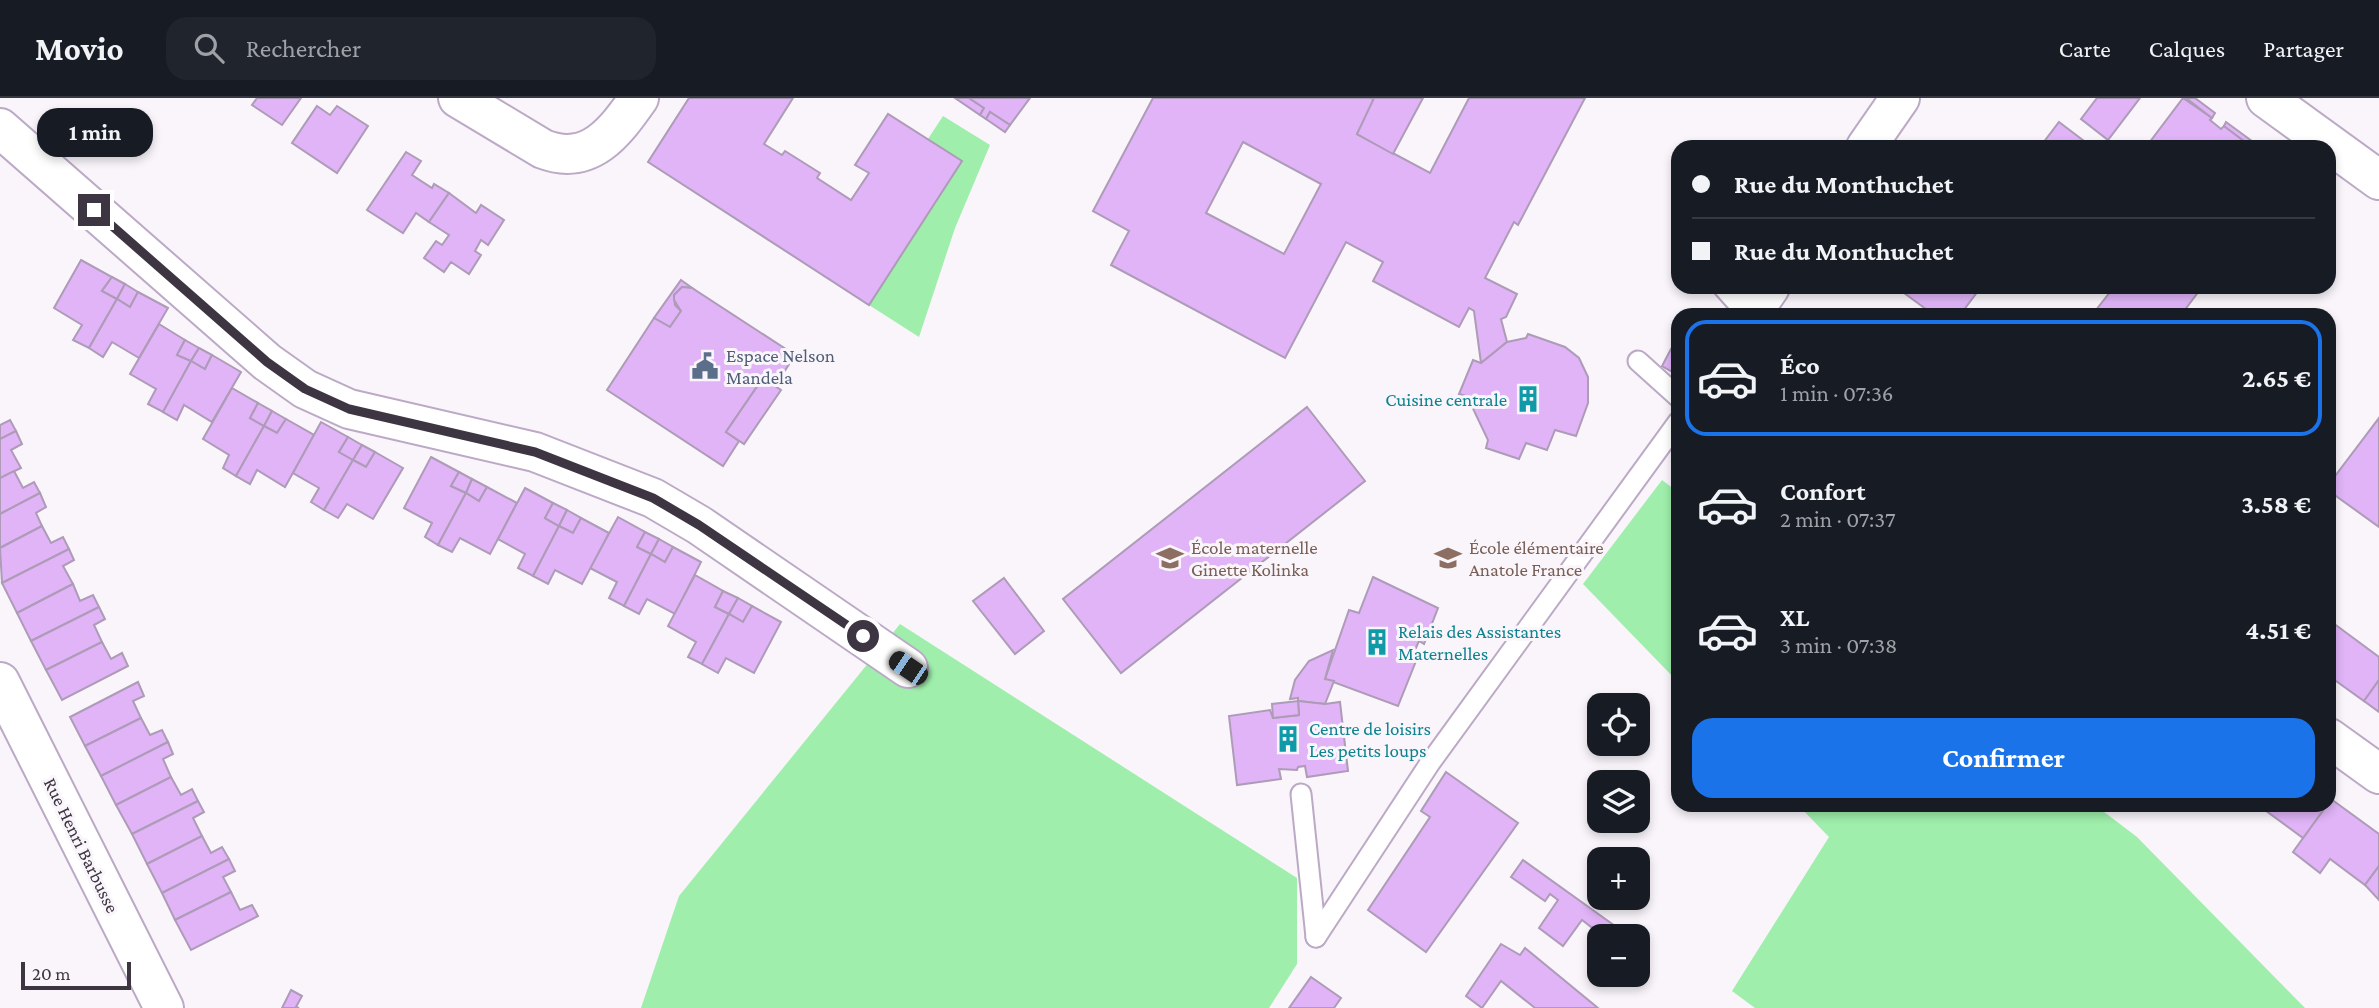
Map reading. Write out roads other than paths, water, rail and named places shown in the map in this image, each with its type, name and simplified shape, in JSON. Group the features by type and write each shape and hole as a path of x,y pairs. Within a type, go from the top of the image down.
{"street":[{"path":"458,98 543,149 573,155 588,152 602,143 616,130 639,98"},
{"path":"1871,140 1900,98"},
{"path":"2266,98 2324,140"},
{"path":"0,128 267,362 305,389 349,409 535,452 653,498 699,525 908,668"},
{"path":"2336,149 2379,180"},
{"name":"Rue Henri Barbusse","path":"0,682 163,1008"},
{"path":"2336,743 2379,774"}],"lane":[{"path":"1730,294 1742,308"},
{"path":"1638,361 1671,391"},
{"path":"1301,794 1316,937 1430,763 1671,432"}],"place":[{"name":"Espace Nelson Mandela","path":"705,366"},
{"name":"Cuisine centrale","path":"1528,399"},
{"name":"École maternelle Ginette Kolinka","path":"1170,558"},
{"name":"École élémentaire Anatole France","path":"1448,558"},
{"name":"Relais des Assistantes Maternelles","path":"1377,642"},
{"name":"Centre de loisirs Les petits loups","path":"1288,739"}]}
